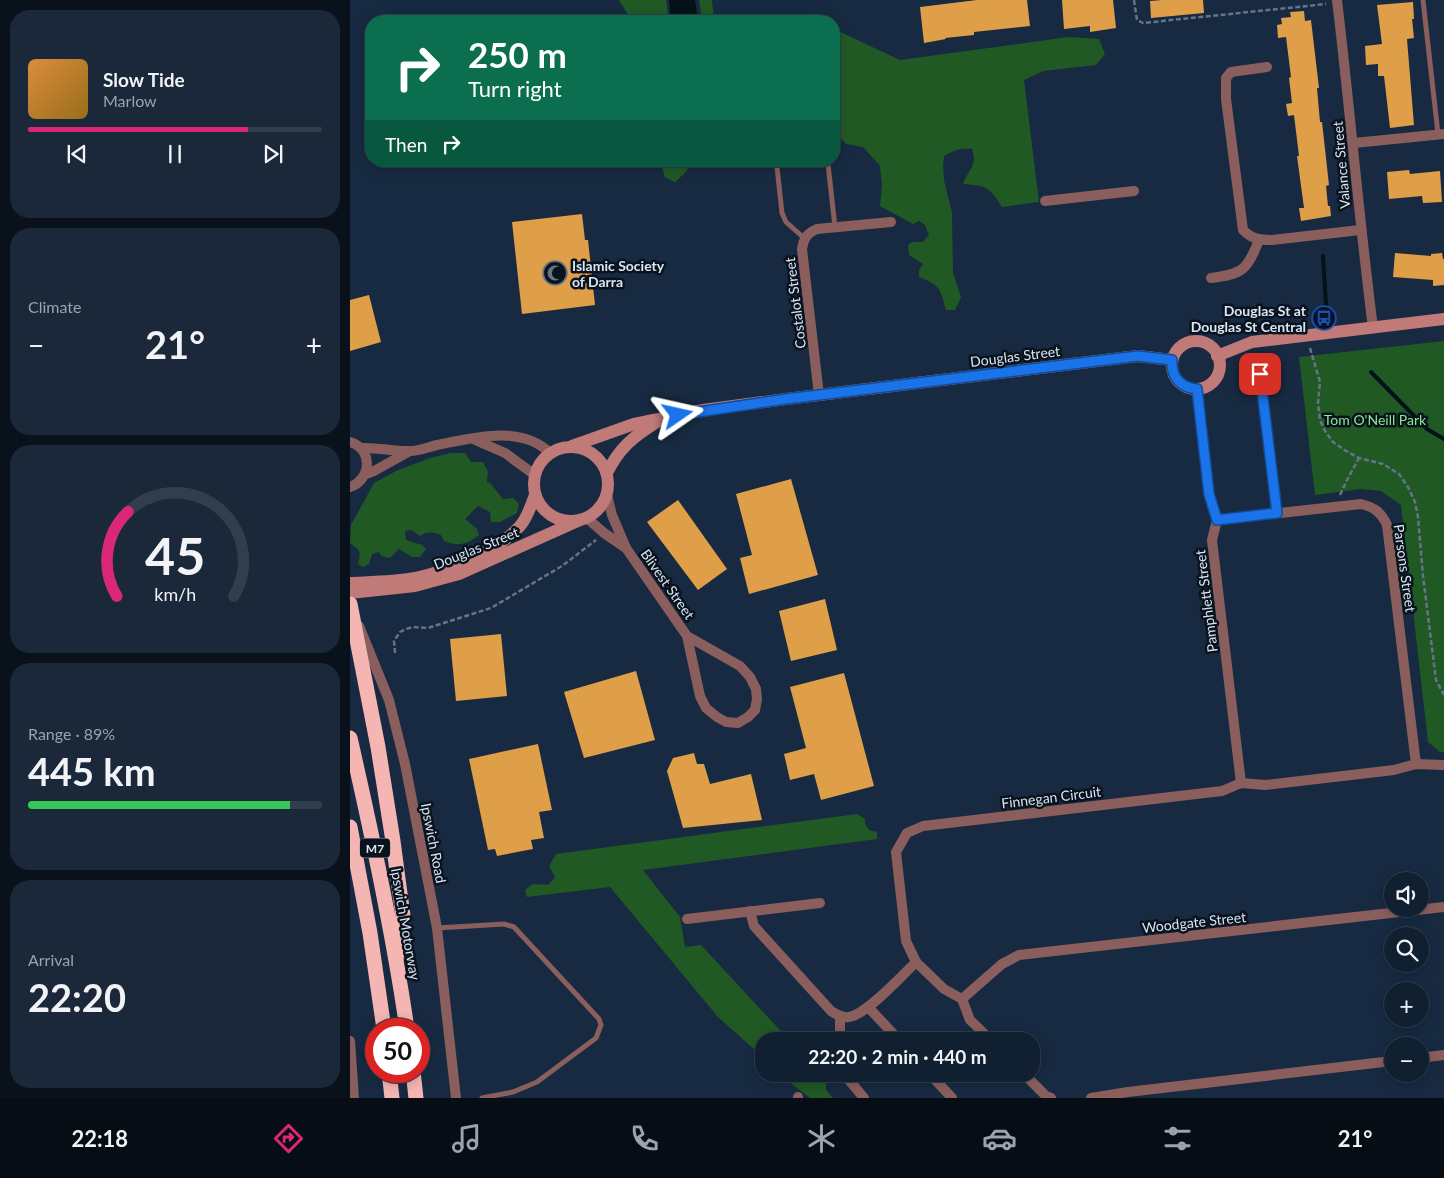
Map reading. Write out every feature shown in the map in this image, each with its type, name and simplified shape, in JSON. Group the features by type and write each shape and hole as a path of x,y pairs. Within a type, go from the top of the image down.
{"highway":[{"path":"350,602 355,619 393,841 402,916 396,959"},
{"name":"Ipswich Motorway","path":"350,738 370,826 396,959 405,1018"},
{"name":"M7","path":"350,827 370,933 382,1018"},
{"path":"390,1083 392,1098"},
{"path":"414,1083 416,1098"}],"main road":[{"path":"1217,356 1252,342 1444,319"},
{"path":"1193,341 1205,343 1214,351 1219,365 1216,377 1210,384 1197,389 1186,387 1178,380 1173,371 1172,360 1178,349 1193,341"},
{"name":"Douglas Street","path":"572,446 634,424 703,410 1138,356 1172,360"},
{"name":"Douglas Street","path":"607,473 617,454 634,436 664,418"},
{"path":"572,446 584,448 602,462 609,484 603,504 596,512 584,519 571,521 552,516 539,503 534,485 535,474 540,462 550,453 560,448 572,446"},
{"name":"Douglas Street","path":"350,584 414,578 456,565 487,552 505,540 521,525 536,495"},
{"name":"Douglas Street","path":"350,594 415,586 459,574 584,519"}],"street":[{"name":"Valance Street","path":"1337,2 1354,142 1360,230 1373,328"},
{"path":"1267,67 1231,72 1226,78 1243,230 1250,238 1259,240 1360,230"},
{"path":"1354,142 1441,134"},
{"path":"1045,201 1134,191"},
{"name":"Costalot Street","path":"819,395 802,249 804,238 810,232 817,229 891,222"},
{"path":"1211,278 1232,276 1241,271 1252,257 1259,240"},
{"path":"1260,374 1277,513"},
{"name":"Pamphlett Street","path":"1197,389 1209,494 1217,520 1212,540 1241,783"},
{"path":"350,442 361,448 376,447 410,451 503,435 541,444 550,453"},
{"path":"471,439 505,453 535,474"},
{"path":"361,448 367,460 366,474"},
{"path":"350,488 358,484 366,474 410,451"},
{"name":"Blivest Street","path":"607,495 612,515 626,548 687,636 700,696 706,708 726,722 738,723 748,717 755,710 757,699 756,689 750,677 740,666 687,636"},
{"name":"Parsons Street","path":"1217,520 1361,504 1372,506 1382,515 1387,525 1416,764"},
{"name":"Blivest Street","path":"584,519 626,548"},
{"name":"Ipswich Road","path":"355,619 386,692 397,726 437,928 456,1098"},
{"name":"Finnegan Circuit","path":"962,999 944,989 916,962 906,941 896,852 907,833 923,826 1222,790 1241,783 1265,784 1394,770 1416,764 1444,765"},
{"path":"687,919 820,903"},
{"name":"Woodgate Street","path":"962,999 1002,964 1019,955 1444,907"},
{"path":"750,912 754,926 831,1011 840,1017 850,1017 862,1013 916,962"},
{"path":"962,999 970,1020 983,1032"},
{"path":"868,1007 892,1032"},
{"path":"840,1017 840,1032"},
{"path":"350,1041 354,1098"},
{"path":"1429,1057 1444,1055"},
{"path":"1091,1098 1129,1095 1384,1062"},
{"path":"851,1082 864,1098"},
{"path":"937,1082 952,1098"},
{"path":"1032,1082 1046,1096 1051,1098"}],"lane":[{"path":"1423,0 1441,134"},
{"path":"828,167 835,227"},
{"path":"777,168 782,213 786,222 804,238"},
{"path":"437,928 504,924 514,927 599,1019 601,1025 596,1038 537,1082 513,1092 482,1098"}],"path":[{"path":"1134,0 1137,20 1143,23 1337,2"},
{"path":"1331,507 1340,496 1359,458"},
{"path":"395,653 394,641 400,632 413,627 428,628 491,608 562,566 597,539"}],"green space":[{"path":"619,0 666,0 668,15 628,15"},
{"path":"699,0 712,0 713,15 701,15"},
{"path":"840,32 900,60 1069,37 1099,39 1105,54 1096,65 1043,71 1024,80 1039,202 1002,207 994,195 986,188 963,184 972,168 974,155 972,149 961,149 944,156 944,180 952,213 953,273 961,297 955,310 946,310 938,288 931,282 919,277 919,270 923,264 909,255 908,245 912,242 923,242 929,235 925,225 919,221 913,224 880,206 882,185 880,166 863,147 846,144 840,137"},
{"path":"662,167 688,167 687,171 675,182 665,177"},
{"name":"Tom O'Neill Park","path":"1444,341 1444,752 1440,752 1428,742 1401,505 1381,491 1361,489 1315,495 1299,357"},
{"path":"451,453 465,453 471,462 483,462 488,472 487,482 503,499 513,498 519,504 517,513 500,522 491,522 490,512 478,506 465,519 477,529 479,535 471,541 463,544 454,544 444,541 441,535 435,533 420,536 412,530 405,531 406,540 422,545 426,549 420,557 412,557 399,549 390,558 382,556 379,552 372,554 369,564 363,567 358,564 359,552 350,543 351,525 374,483 396,471 430,458"},
{"path":"857,814 865,819 865,824 869,830 877,832 877,839 643,870 680,917 685,947 701,945 782,1032 755,1032 755,1050 718,1017 610,887 527,897 525,890 533,884 548,885 555,877 549,866 556,854"},
{"path":"789,1082 826,1082 826,1090 833,1098 810,1098"}],"shaded area":[{"path":"669,0 695,0 697,15 670,15"}],"building":[{"path":"977,0 1027,0 1030,26 974,32 974,35 945,38 924,43 920,7"},
{"path":"1062,0 1113,0 1116,28 1090,32 1090,26 1064,29"},
{"path":"1203,0 1204,13 1151,18 1150,1"},
{"path":"1413,2 1414,38 1407,39 1414,125 1390,128 1384,76 1378,76 1378,64 1366,65 1365,46 1382,44 1377,5"},
{"path":"1304,11 1305,21 1311,20 1319,88 1317,88 1320,122 1322,122 1329,185 1326,186 1328,206 1330,206 1331,216 1301,221 1299,208 1304,208 1294,115 1288,116 1286,104 1292,103 1289,78 1291,77 1286,37 1278,38 1277,25 1282,24 1281,18 1291,17 1290,12"},
{"path":"1409,170 1410,174 1440,171 1442,202 1423,203 1422,196 1389,199 1387,172"},
{"name":"Islamic Society of Darra","path":"582,214 585,240 588,240 595,305 522,314 512,222"},
{"path":"1395,253 1431,256 1431,254 1442,253 1444,259 1444,285 1433,286 1433,280 1393,277"},
{"path":"369,295 381,342 350,351 350,300"},
{"path":"791,479 818,575 749,594 740,558 752,555 736,494"},
{"path":"678,500 727,569 698,590 647,522"},
{"path":"825,599 837,650 791,661 779,611"},
{"path":"501,634 507,696 456,701 450,639"},
{"path":"636,671 655,740 584,758 564,692"},
{"path":"844,673 874,786 821,800 814,774 790,780 784,754 806,748 790,687"},
{"path":"538,744 552,810 539,812 544,838 531,840 533,849 497,856 495,849 488,850 469,759"},
{"path":"694,753 697,764 704,764 710,784 751,774 762,820 683,828 667,771 673,758"}],"waterway":[{"path":"1323,256 1326,305"},
{"path":"1371,372 1427,429 1444,439"}],"place":[{"name":"Islamic Society of Darra","path":"555,273"},
{"name":"Douglas St at Douglas St Central","path":"1324,318"}],"route":[{"path":"678,415 786,399 1138,356 1172,360 1173,371 1178,380 1186,387 1197,389 1209,494 1217,520 1277,513 1260,374"}]}
